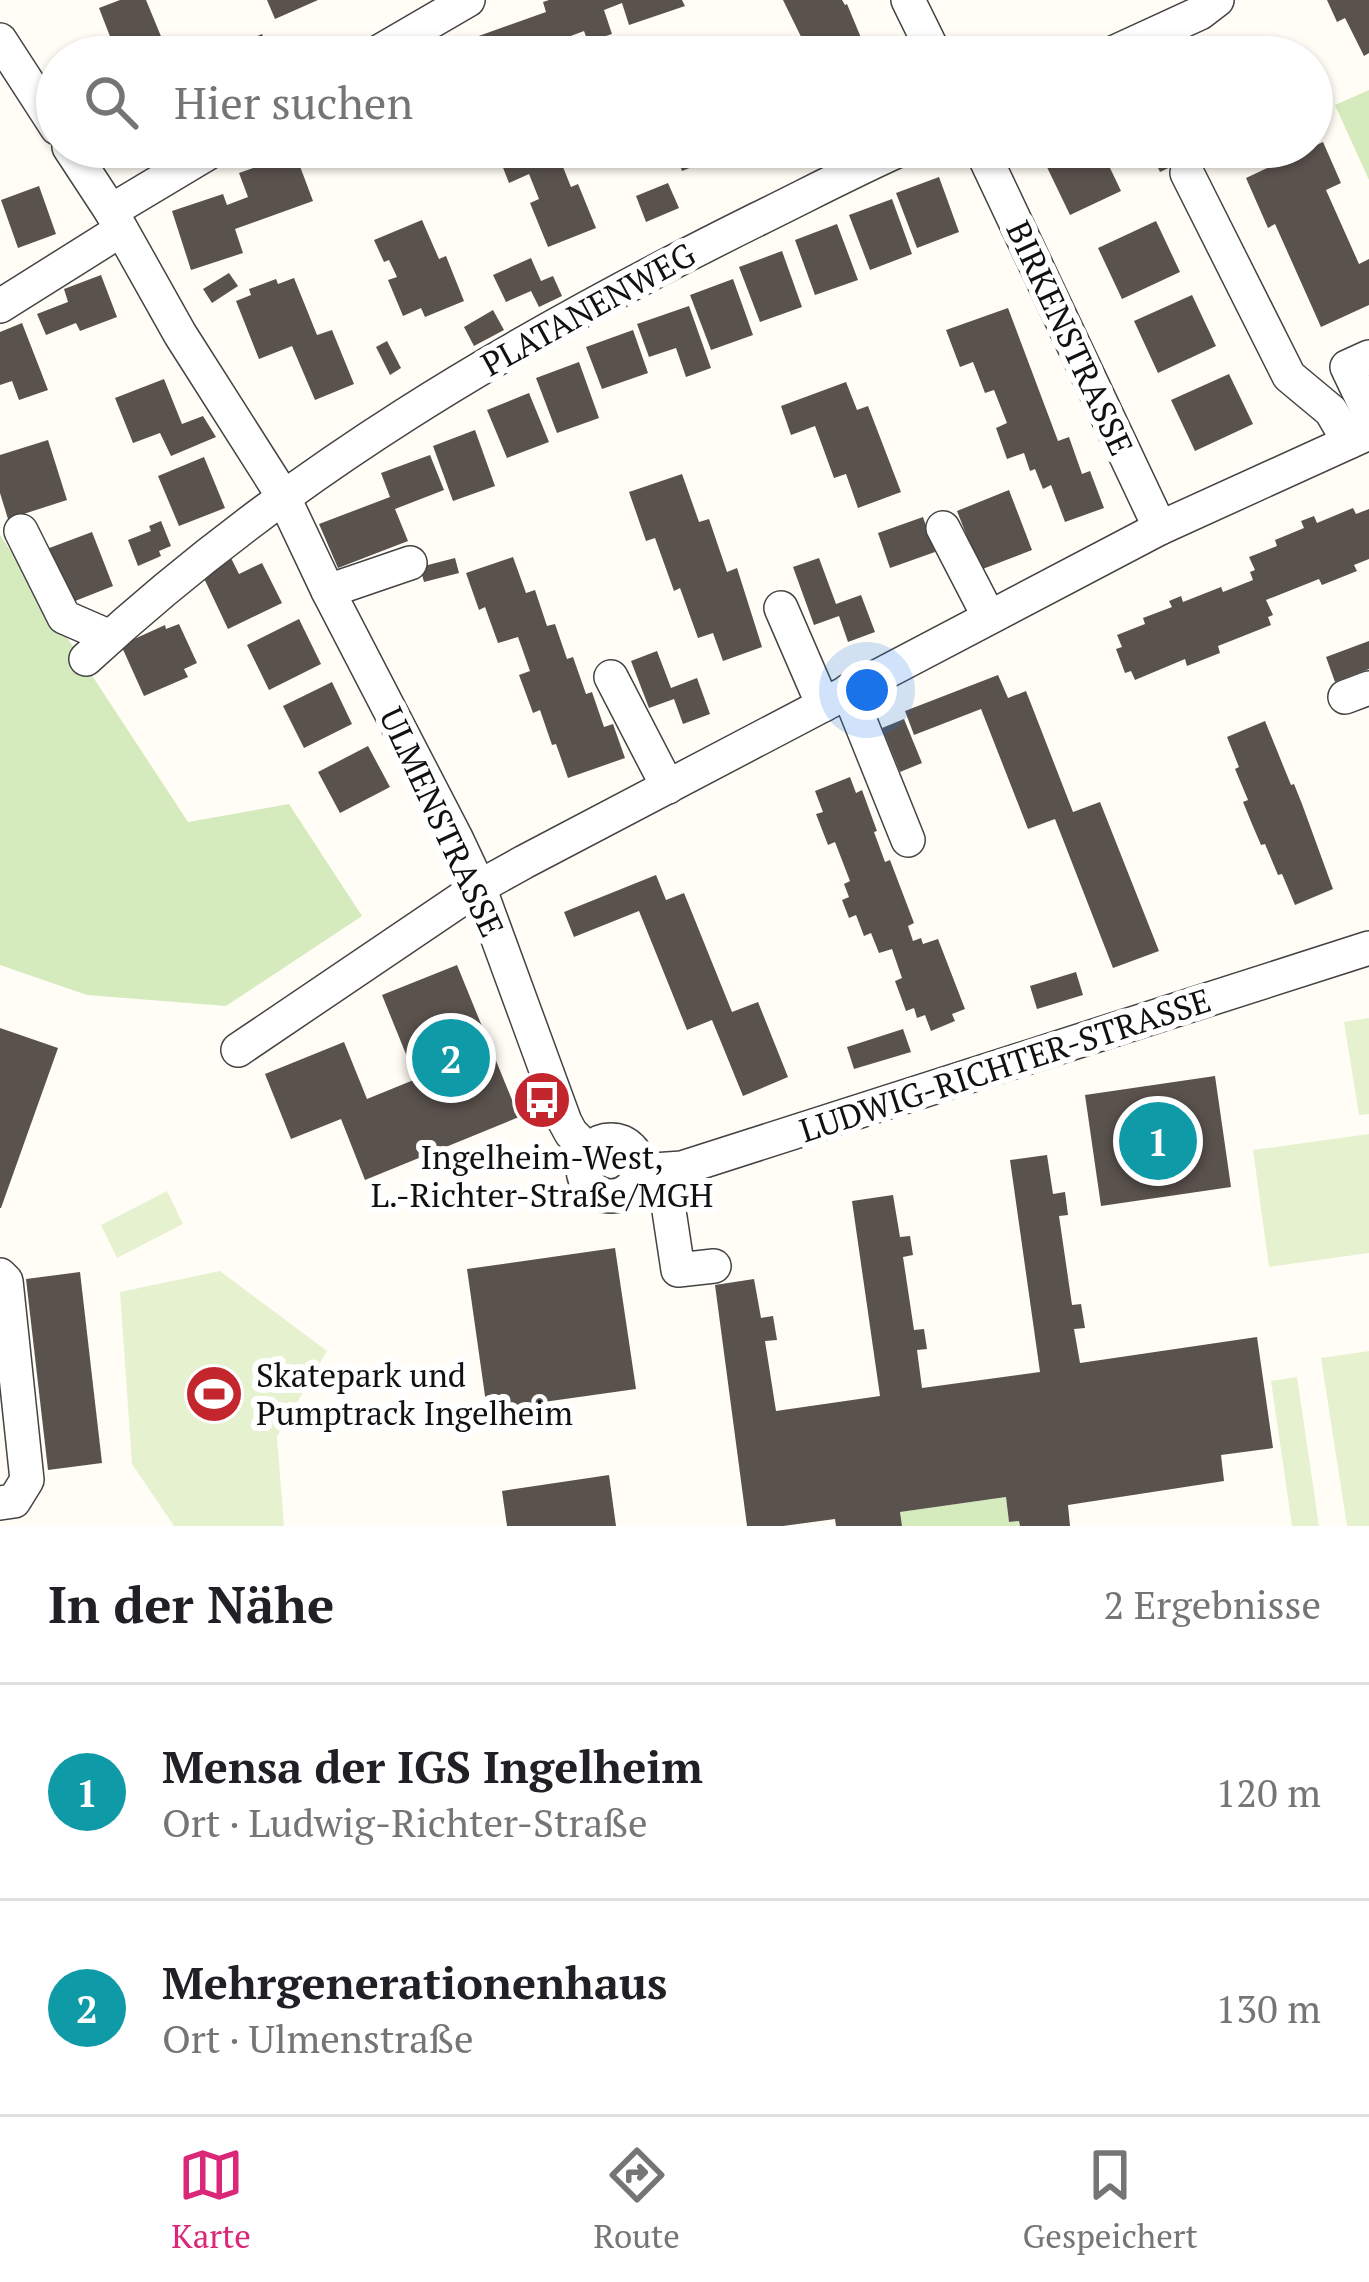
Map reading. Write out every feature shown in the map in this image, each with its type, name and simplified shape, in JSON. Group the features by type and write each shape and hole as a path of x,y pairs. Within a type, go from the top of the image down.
{"street":[{"path":"406,36 468,0"},
{"path":"908,0 926,36"},
{"path":"1150,36 1217,0"},
{"path":"0,40 36,96"},
{"name":"ULMENSTRASSE","path":"82,168 180,334 284,496 479,887 561,1111 571,1132 589,1151 585,1178 604,1195 625,1192 651,1171"},
{"path":"0,306 189,168"},
{"name":"PLATANENWEG","path":"284,496 362,440 518,345 656,269 858,168"},
{"name":"BIRKENSTRASSE","path":"990,168 1160,528"},
{"path":"238,1050 479,887 1160,528 1359,437 1289,376 1187,173"},
{"path":"1369,357 1347,367 1369,413"},
{"path":"21,531 64,617 98,648 284,496"},
{"path":"943,528 989,617"},
{"path":"328,591 410,563"},
{"path":"781,608 835,698 908,841"},
{"path":"611,677 668,787"},
{"name":"LUDWIG-RICHTER-STRASSE","path":"651,1171 682,1168 1369,948"},
{"path":"651,1171 678,1270 714,1266"},
{"path":"0,1275 6,1280 28,1480 14,1501 0,1503"}],"green space":[{"path":"1369,90 1369,180 1335,105"},
{"path":"0,535 188,822 289,804 362,916 226,1006 87,995 0,965"},
{"path":"1369,1018 1369,1114 1359,1115 1344,1022"},
{"path":"1369,1134 1369,1253 1269,1267 1253,1150"},
{"path":"167,1191 183,1224 117,1258 101,1225"},
{"name":"Skatepark und Pumptrack Ingelheim","path":"220,1271 327,1351 277,1437 284,1526 174,1526 132,1464 120,1292"},
{"path":"1369,1351 1369,1526 1347,1526 1321,1358"},
{"path":"1297,1377 1319,1526 1292,1526 1271,1381"},
{"path":"1006,1497 1009,1522 1019,1521 1020,1526 902,1526 900,1512"}],"building":[{"path":"120,0 146,0 161,36 110,36 99,8"},
{"path":"267,0 318,0 275,19"},
{"path":"682,0 685,6 629,25 622,3 604,10 612,34 606,36 586,36 584,31 571,36 479,36 546,12 543,2"},
{"path":"783,0 842,0 860,36 801,36"},
{"path":"1327,0 1369,0 1369,53 1364,56 1345,18 1337,22"},
{"path":"1333,165 1341,183 1326,190 1359,264 1369,259 1369,305 1321,327 1275,224 1268,228 1246,178 1267,168"},
{"path":"253,168 301,168 313,201 235,229 243,253 191,270 172,211 223,194 227,205 248,197 239,173"},
{"path":"503,168 563,168 571,187 578,184 596,228 548,247 530,203 539,199 529,174 509,183"},
{"path":"1047,168 1110,168 1121,191 1070,215"},
{"path":"939,177 959,232 917,248 896,193"},
{"path":"668,183 679,208 646,222 636,196"},
{"path":"39,186 56,234 18,248 1,200"},
{"path":"892,199 912,254 870,270 849,215"},
{"path":"422,220 439,259 446,256 464,301 425,317 421,308 403,316 388,280 397,277 374,240"},
{"path":"1156,221 1180,272 1122,299 1098,248"},
{"path":"837,224 858,280 815,295 795,240"},
{"path":"782,251 802,307 760,322 739,267"},
{"path":"531,258 541,281 553,276 562,296 539,307 531,291 506,302 493,275"},
{"path":"229,273 238,286 212,303 203,289"},
{"path":"101,275 117,317 80,331 76,323 46,335 37,314 68,302 64,289"},
{"path":"294,278 317,335 332,330 354,384 315,400 292,346 259,359 236,301 251,295 249,289"},
{"path":"733,279 753,335 711,350 690,295"},
{"path":"1192,295 1216,346 1158,373 1134,321"},
{"path":"689,306 711,368 686,377 676,348 649,357 637,324"},
{"path":"1008,308 1058,441 1069,437 1082,474 1090,471 1104,508 1065,522 1051,485 1043,489 1024,453 1007,459 996,428 1007,423 994,390 985,393 973,362 960,367 946,330"},
{"path":"493,310 504,330 474,346 464,327"},
{"path":"22,323 48,390 19,400 12,381 0,385 0,332"},
{"path":"633,330 648,373 602,389 586,347"},
{"path":"387,341 401,368 390,375 376,347"},
{"path":"579,362 599,418 557,433 536,378"},
{"path":"1229,374 1253,424 1195,451 1171,400"},
{"path":"164,379 182,424 203,416 216,437 171,456 160,433 133,443 115,398"},
{"path":"846,382 857,410 868,406 901,492 858,508 846,474 834,478 815,426 791,435 781,406"},
{"path":"529,393 549,442 507,458 487,410"},
{"path":"475,430 495,486 453,501 433,446"},
{"path":"48,440 67,500 8,519 0,493 0,455"},
{"path":"430,455 444,490 395,509 408,541 338,568 319,524 390,497 381,473"},
{"path":"204,457 225,508 179,526 158,476"},
{"path":"682,474 699,522 709,519 727,572 737,568 762,647 723,661 713,633 698,638 655,538 646,541 629,492"},
{"path":"1009,490 1032,550 980,570 957,511"},
{"path":"1353,508 1356,514 1369,509 1369,559 1354,565 1357,571 1322,585 1319,579 1266,600 1273,615 1268,617 1271,625 1218,646 1220,653 1187,666 1185,659 1135,680 1131,671 1125,673 1116,649 1122,647 1117,635 1145,624 1143,618 1172,607 1169,601 1181,596 1183,602 1253,580 1250,572 1255,570 1249,557 1304,528 1301,521 1314,516 1317,523"},
{"path":"923,517 935,552 890,568 878,533"},
{"path":"161,521 171,546 138,566 128,540 151,531 149,526"},
{"path":"92,532 113,586 65,605 44,550"},
{"path":"513,557 526,593 535,590 547,626 555,624 567,659 573,657 604,727 613,724 625,758 568,778 540,710 533,713 519,675 530,671 518,637 498,643 466,573"},
{"path":"231,558 239,574 262,563 282,603 228,629 201,572"},
{"path":"455,558 459,573 424,582 420,567"},
{"path":"819,558 836,604 861,595 875,632 848,642 839,616 814,625 793,567"},
{"path":"299,619 321,664 269,690 247,645"},
{"path":"179,624 197,663 184,669 188,677 144,696 121,645 165,625 166,629"},
{"path":"1369,641 1369,669 1335,682 1326,657"},
{"path":"657,651 671,688 697,678 710,714 683,724 674,699 649,708 631,661"},
{"path":"998,675 1008,698 1026,691 1073,812 1100,802 1159,951 1113,968 1055,819 1028,829 981,709 914,735 905,711"},
{"path":"332,682 352,724 304,748 283,706"},
{"path":"904,719 922,763 900,772 882,728"},
{"path":"1265,721 1333,889 1295,905 1243,802 1248,800 1227,737"},
{"path":"368,746 390,787 340,813 318,772"},
{"path":"850,777 856,793 862,790 885,862 890,860 914,923 908,926 913,941 921,938 923,944 938,939 965,1009 952,1014 955,1021 931,1031 925,1015 917,1018 914,1008 906,1011 895,981 902,978 892,949 879,953 871,933 864,936 856,915 849,918 842,900 849,897 844,884 850,881 835,842 828,845 816,814 823,812 815,791"},
{"path":"656,875 666,900 684,893 732,1012 758,1002 788,1077 743,1096 712,1020 687,1030 639,911 574,937 564,912"},
{"path":"457,965 519,1117 365,1180 341,1119 291,1139 265,1074 344,1042 367,1099 416,1079 382,995"},
{"path":"1076,972 1083,995 1037,1009 1030,986"},
{"path":"0,1028 58,1048 1,1208 0,1208"},
{"path":"903,1029 911,1052 854,1069 847,1047"},
{"path":"1215,1076 1231,1187 1101,1206 1085,1095"},
{"path":"1047,1155 1053,1194 1065,1192 1068,1215 1059,1216 1072,1305 1081,1304 1085,1328 1074,1329 1080,1363 1257,1337 1273,1448 1221,1455 1224,1481 1068,1505 1070,1526 1009,1522 1006,1497 900,1512 902,1526 836,1526 835,1519 747,1526 715,1285 754,1279 761,1318 773,1316 777,1340 765,1341 776,1411 880,1396 852,1201 893,1195 900,1237 910,1236 913,1255 903,1257 914,1330 924,1329 927,1349 917,1350 922,1388 1040,1372 1010,1160"},
{"path":"615,1248 636,1389 487,1410 467,1269"},
{"path":"80,1272 102,1463 48,1470 26,1279"},
{"path":"609,1475 616,1526 507,1526 502,1491"}],"place":[{"name":"Mehrgenerationenhaus","path":"451,1058"},
{"name":"Ingelheim-West, L.-Richter-Straße/MGH","path":"542,1100"},
{"name":"Mensa der IGS Ingelheim","path":"1158,1141"},
{"name":"Skatepark und Pumptrack Ingelheim","path":"214,1394"}]}
